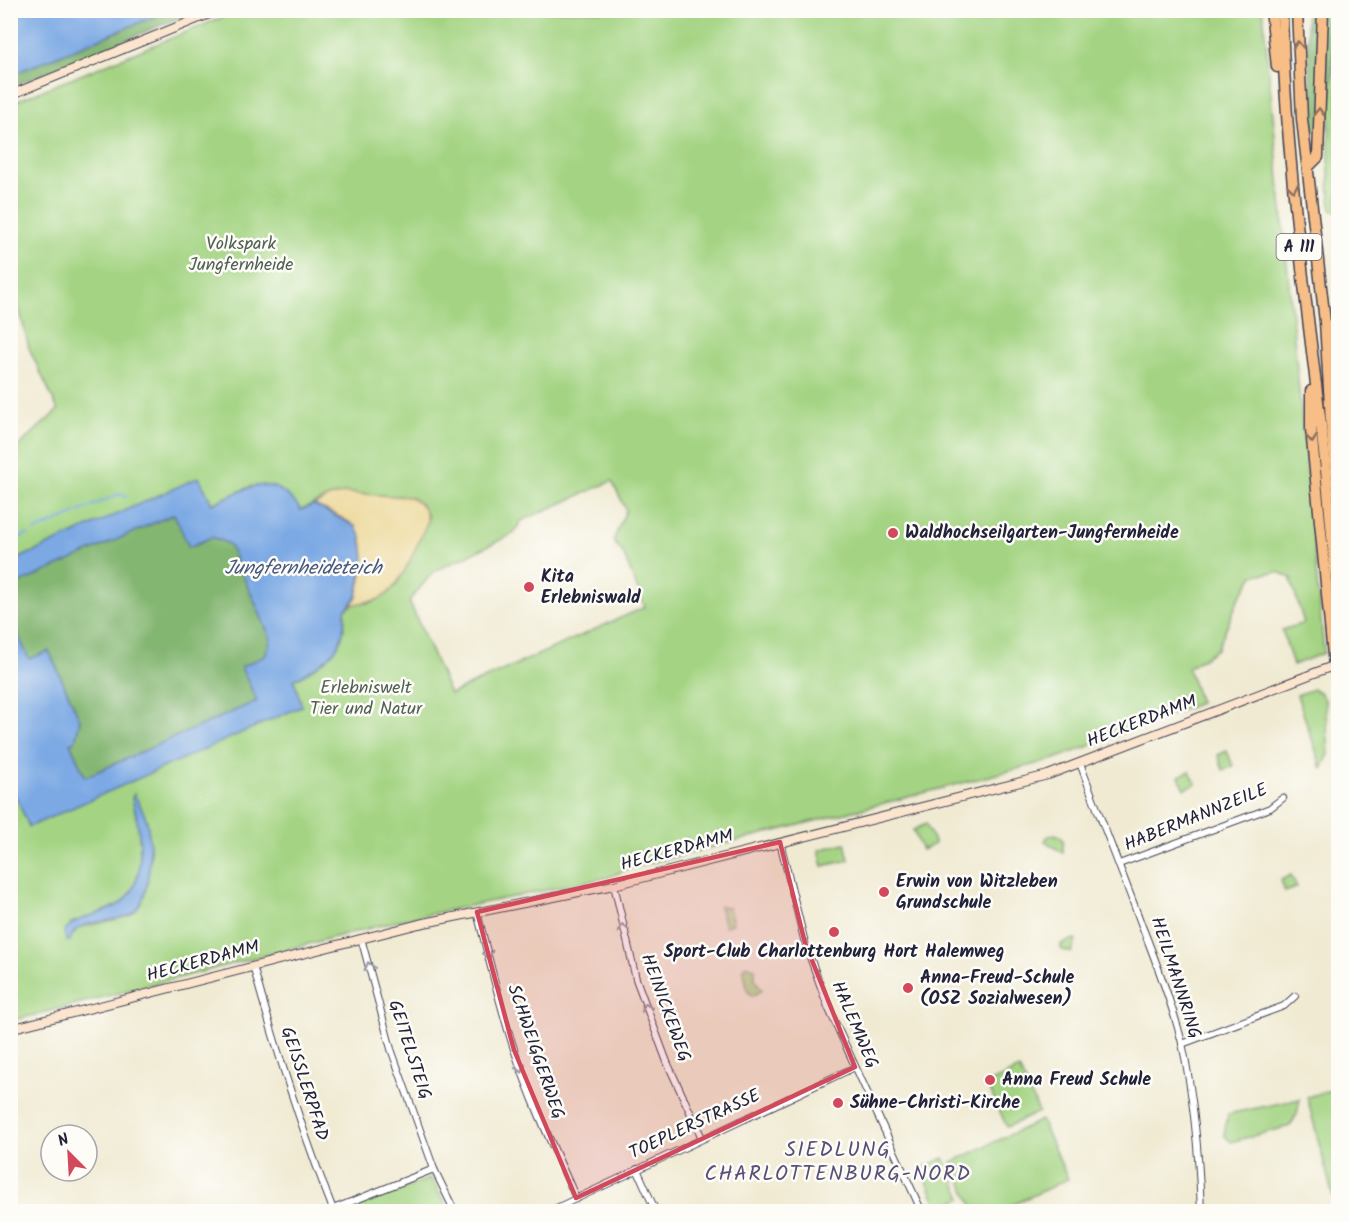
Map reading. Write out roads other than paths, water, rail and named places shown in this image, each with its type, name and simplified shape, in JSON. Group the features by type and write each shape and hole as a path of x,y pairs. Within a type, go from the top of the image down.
{"highway":[{"path":"1271,10 1278,80 1287,129"},
{"name":"A 111","path":"1282,10 1287,129 1325,462 1338,606"},
{"name":"A 111","path":"1297,10 1302,107 1325,322 1338,492"},
{"path":"1309,166 1318,157 1323,11"},
{"path":"1313,364 1311,429 1336,665"},
{"path":"1328,383 1337,395 1338,404"}],"street":[{"path":"10,95 219,10"},
{"path":"1336,665 1338,706"},
{"name":"HECKERDAMM","path":"10,1029 361,938 614,885 1048,775 1336,665"},
{"name":"HEILMANNRING","path":"1080,763 1160,970 1182,1044 1195,1124 1201,1212"},
{"name":"HABERMANNZEILE","path":"1119,864 1270,808 1283,798"},
{"name":"HALEMWEG","path":"780,842 805,943 834,1022 921,1212"},
{"name":"HEINICKEWEG","path":"614,885 637,984 702,1138"},
{"name":"SCHWEIGGERWEG","path":"477,912 514,1050 532,1101 576,1197"},
{"name":"GEITELSTEIG","path":"361,938 391,1049 435,1169 455,1212"},
{"name":"GEISSLERPFAD","path":"253,966 295,1109 333,1210"},
{"path":"1182,1044 1284,1006 1295,996"},
{"name":"TOEPLERSTRASSE","path":"548,1212 855,1067"},
{"path":"333,1210 435,1169"},
{"path":"637,1169 656,1212"}],"water":[{"path":"26,10 168,11 11,75 11,17"},
{"name":"Jungfernheideteich","path":"199,477 212,504 249,488 269,486 290,497 301,510 314,505 355,526 361,536 364,557 357,597 345,610 342,636 338,645 325,660 294,680 302,706 29,827 16,797 11,797 11,619 29,659 49,651 80,720 75,741 70,743 85,777 257,701 241,667 265,656 271,639 229,544 212,537 189,547 174,514 11,587 11,562"},
{"path":"134,794 145,816 150,842 149,871 143,898 137,909 130,915 86,925 73,933 70,941 66,941 64,931 70,926 118,905 128,896 135,884 139,871 140,840 132,798"}],"waterway":[{"path":"35,531 119,494 127,497"},
{"path":"10,542 28,534"}],"place":[{"name":"Waldhochseilgarten-Jungfernheide","path":"893,533"},
{"name":"Kita Erlebniswald","path":"529,587"},
{"name":"Erwin von Witzleben Grundschule","path":"884,892"},
{"name":"Sport-Club Charlottenburg Hort Halemweg","path":"834,932"},
{"name":"Anna-Freud-Schule (OSZ Sozialwesen)","path":"908,988"},
{"name":"Anna Freud Schule","path":"990,1080"},
{"name":"Sühne-Christi-Kirche","path":"838,1103"}],"district":[{"name":"SIEDLUNG CHARLOTTENBURG-NORD","path":"838,1162"}],"park label":[{"name":"Volkspark Jungfernheide","path":"241,254"},
{"name":"Erlebniswelt Tier und Natur","path":"366,698"}]}
